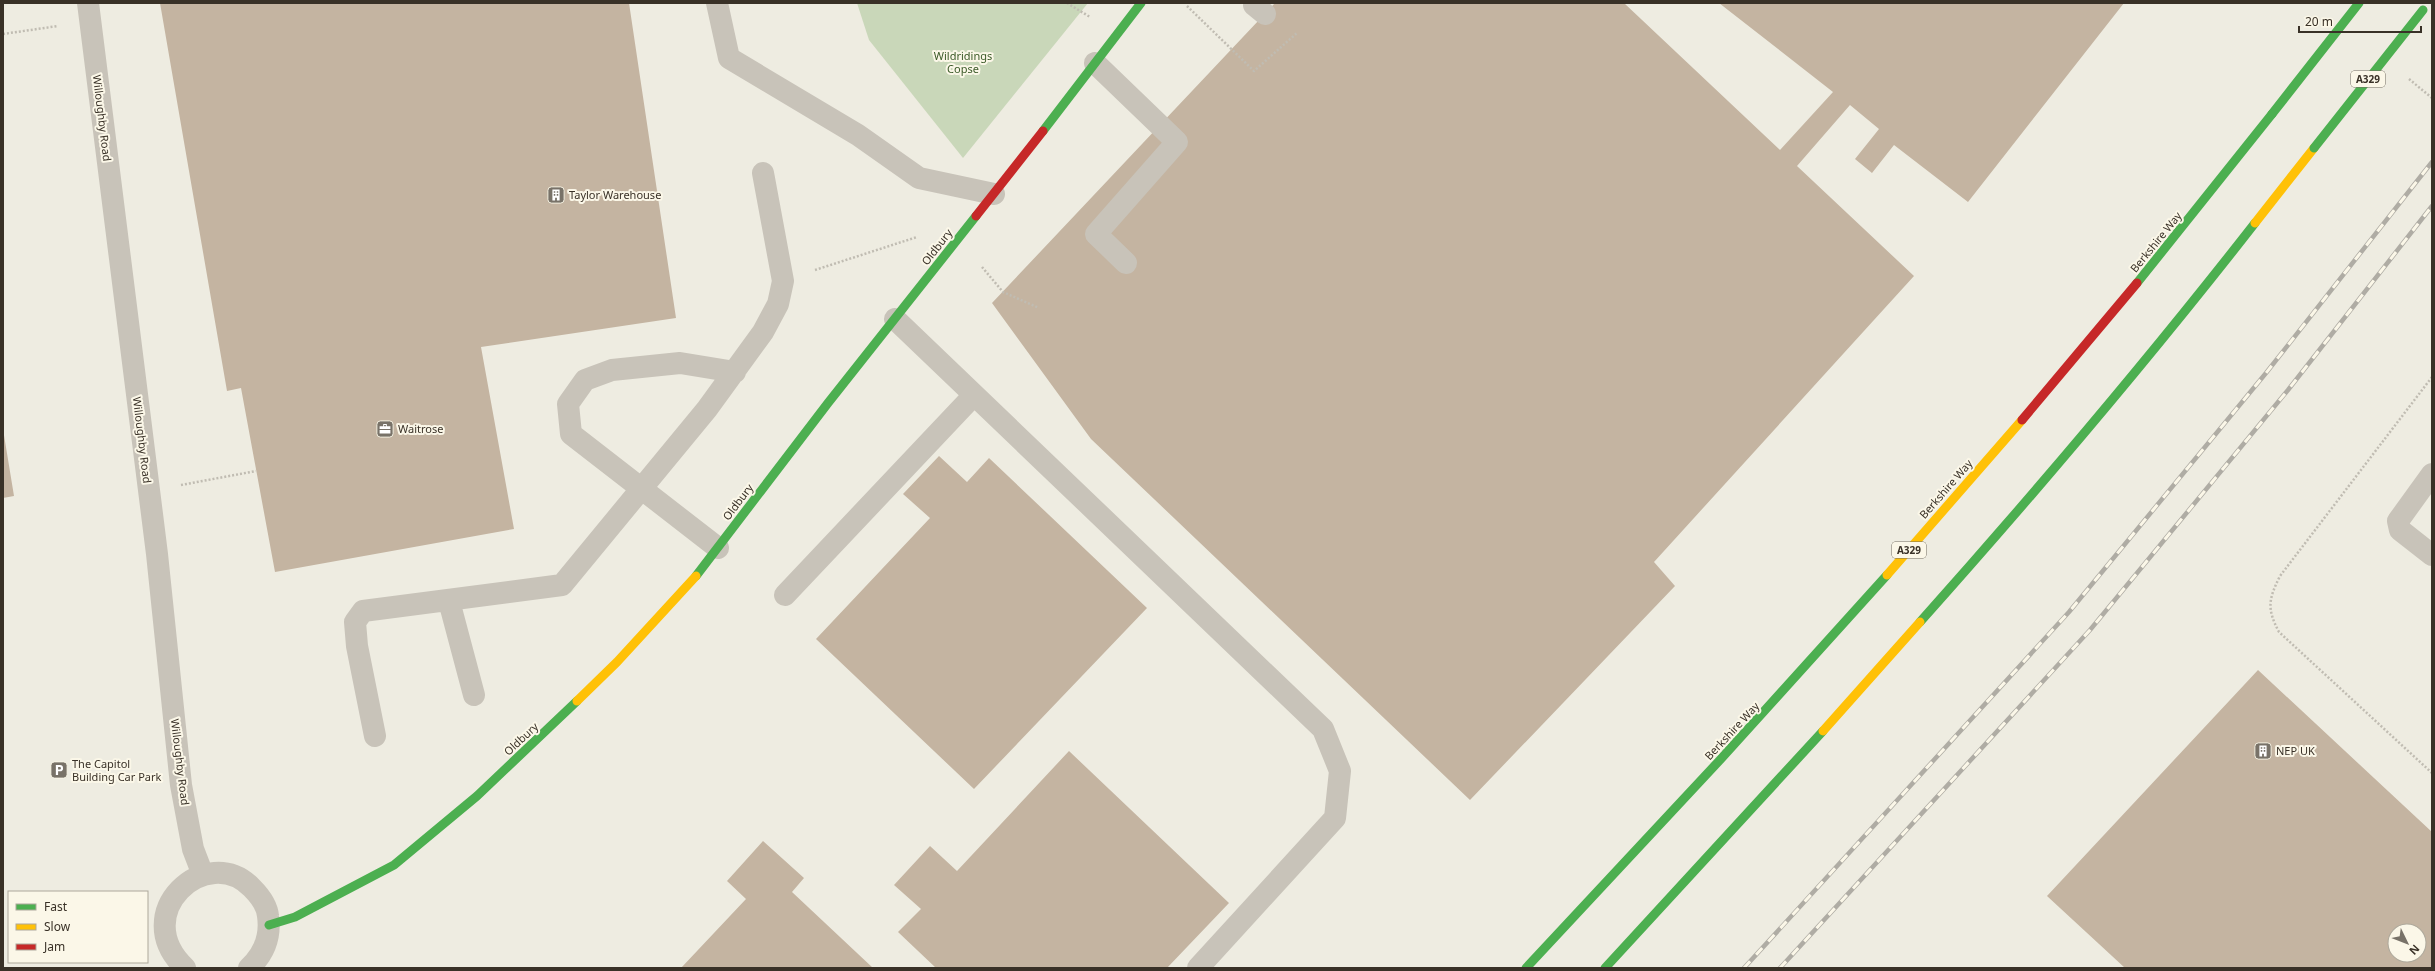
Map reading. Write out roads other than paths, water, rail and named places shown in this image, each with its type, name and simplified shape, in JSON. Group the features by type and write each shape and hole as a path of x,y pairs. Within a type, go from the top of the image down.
{"main road":[{"name":"Oldbury","path":"270,925 295,917 394,866 472,801 617,662 690,585 1141,3"},
{"name":"Berkshire Way","path":"1526,968 1784,692 2073,362 2173,241 2358,3"},
{"name":"A329","path":"1605,968 1826,728 1995,538 2168,334 2426,6"}],"street":[{"path":"717,3 728,58 858,135 919,178 994,194"},
{"name":"Willoughby Road","path":"89,12 156,554 181,785 193,849 203,875"},
{"path":"1095,63 1177,142 1096,234 1126,263"},
{"path":"375,736 355,622 363,611 449,601 562,585 707,409 763,332 774,311 783,281 763,173"},
{"path":"895,319 1323,729 1340,771 1335,818 1198,968"},
{"path":"718,548 571,434 568,404 585,380 612,370 680,363 735,372"},
{"path":"785,595 974,395"},
{"path":"2432,474 2398,521 2400,530 2432,555"},
{"path":"449,601 474,695"},
{"path":"185,968 175,958 167,943 164,926 167,909 175,894 187,882 203,875 219,873 235,876 248,884 260,895 267,909 270,925 268,941 261,956 249,968"}],"railway":[{"path":"1744,968 2069,612 2266,373 2432,162"},
{"path":"1780,968 2090,630 2288,390 2432,206"}],"place":[{"name":"Taylor Warehouse","path":"556,195"},
{"name":"Waitrose","path":"385,429"},
{"name":"NEP UK","path":"2263,751"},
{"name":"The Capitol Building Car Park","path":"59,770"}],"park label":[{"name":"Wildridings Copse","path":"963,62"}]}
